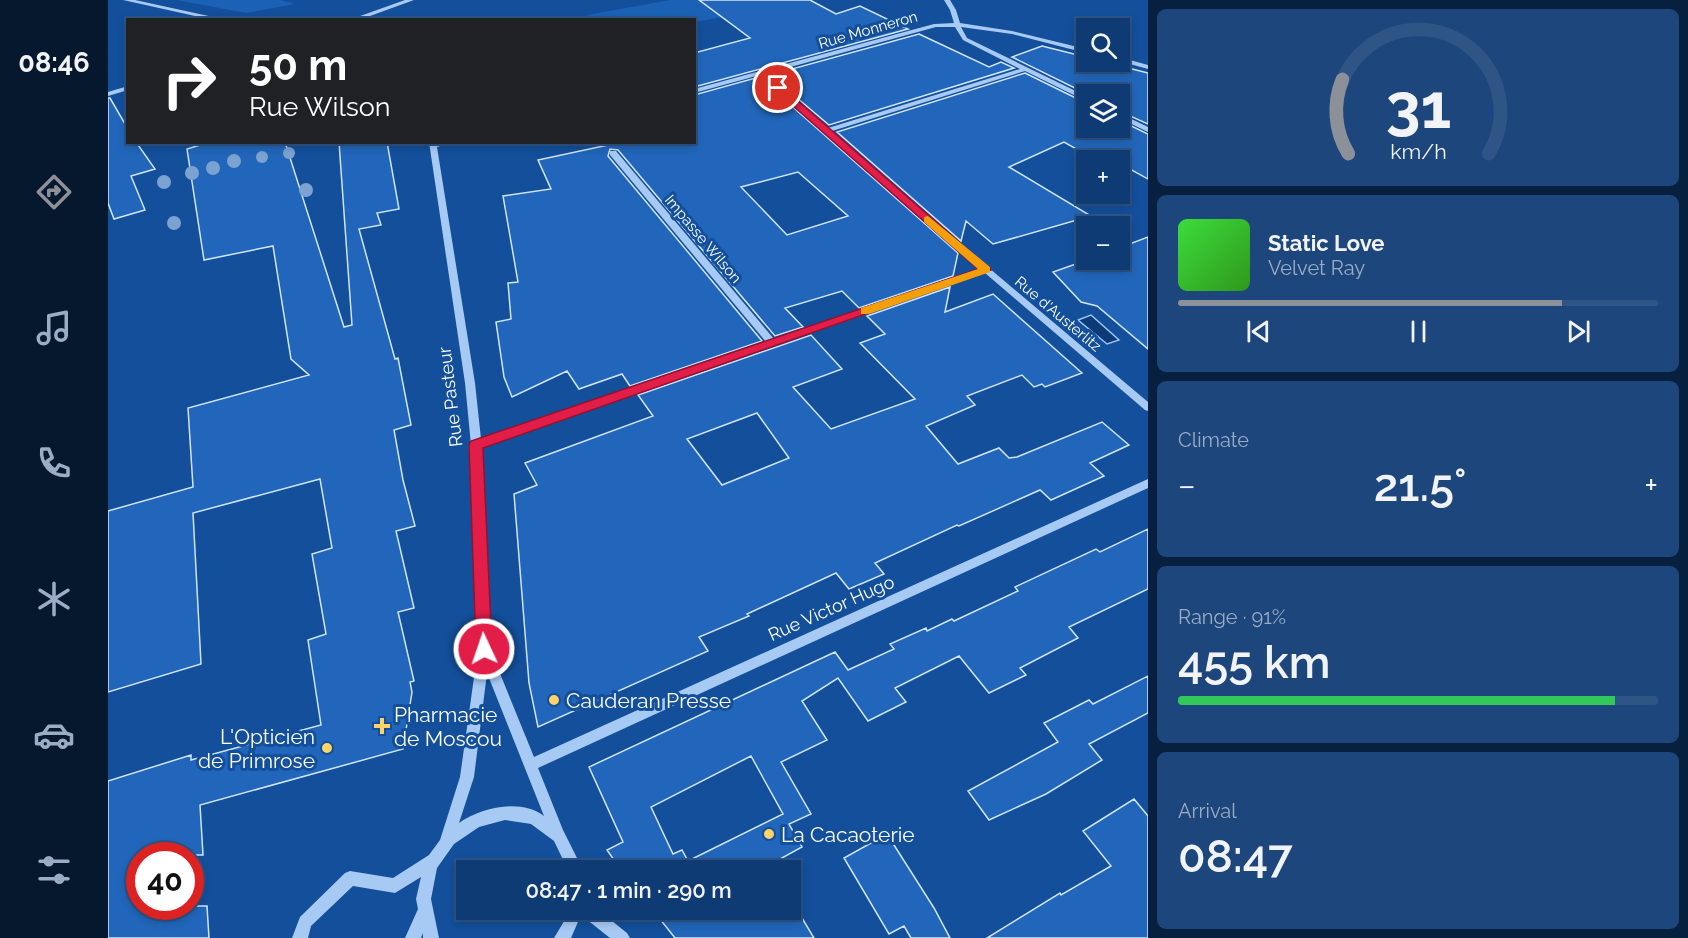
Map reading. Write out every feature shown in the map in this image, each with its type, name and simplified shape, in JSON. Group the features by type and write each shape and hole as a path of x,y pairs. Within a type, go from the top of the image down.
{"street":[{"path":"126,0 214,18"},
{"path":"358,18 411,0"},
{"path":"947,0 954,10 959,33 965,39 1076,94"},
{"name":"Rue Monneron","path":"696,90 924,28 957,24 1000,29 1076,48"},
{"path":"1130,62 1148,66"},
{"path":"826,130 1025,69"},
{"name":"Rue d'Austerlitz","path":"762,74 986,270 1148,407"},
{"path":"108,94 126,89"},
{"path":"1130,121 1148,130"},
{"name":"Rue Pasteur","path":"434,144 470,384 476,445 484,649 467,777 447,839"},
{"name":"Impasse Wilson","path":"613,153 772,343"},
{"path":"476,445 986,270"},
{"name":"Rue Victor Hugo","path":"530,765 1148,483"},
{"name":"Rue Pasteur","path":"484,649 559,836 573,860"},
{"path":"413,938 423,914 424,887 432,861 447,839 468,823 492,813 517,812 540,820 559,836"},
{"path":"300,938 305,922 350,878 395,886 432,861"},
{"path":"423,914 431,938"},
{"path":"562,938 571,920"},
{"path":"599,920 622,938"}],"shaded area":[{"path":"176,0 281,0 295,4 246,13"},
{"path":"670,0 750,0 723,17 696,22 696,18 590,18 587,15"},
{"path":"1091,315 1119,340 1107,344 1078,320"}],"building":[{"path":"699,0 810,0 836,14 860,6 908,29 696,86 696,52 750,38"},
{"path":"919,34 989,67 1001,62 1014,68 829,125 770,75"},
{"path":"1042,46 1076,54 1076,72 1130,72 1130,68 1148,73 1148,124 1130,116 1130,84 1076,84 1076,89 1012,57"},
{"path":"1025,73 1076,98 1076,138 1130,138 1130,125 1148,134 1148,179 1130,169 1130,150 1078,150 1064,142 1009,167 1091,216 1076,216 1076,220 993,244 966,221 961,241 837,132"},
{"path":"759,77 958,253 953,276 859,308 842,291 785,308 803,327 775,336 618,150 610,149 608,156 762,341 630,386 622,374 579,389 567,371 512,397 504,377 496,322 511,319 508,283 518,282 503,196 551,189 538,160 613,144 696,144 696,94","holes":["798,172 848,216 787,235 741,187"]},
{"path":"108,98 110,98 126,126 126,144 137,144 155,169 131,176 145,210 114,219 108,203"},
{"path":"203,144 286,144 344,327 352,325 339,144 387,144 399,209 377,213 381,225 359,229 395,359 398,358 411,425 394,430 403,480 415,526 396,531 414,608 398,612 414,681 410,682 412,692 403,749 200,805 202,842 126,842 126,920 204,920 204,906 207,906 209,938 108,938 108,781 191,755 191,760 321,725 308,640 326,634 312,554 332,548 320,479 193,513 201,664 108,692 108,511 193,487 188,408 309,375 291,359 273,246 204,260 187,149"},
{"path":"1148,237 1148,349 1097,306 1081,302 1053,272 1076,264 1076,270 1130,270 1130,244"},
{"path":"950,287 945,312 993,294 1082,373 1045,387 1042,384 1034,387 1022,375 967,396 975,405 926,426 958,464 999,448 1009,458 1017,457 1102,422 1129,445 1090,463 1104,476 1051,500 1040,490 957,525 875,563 884,574 849,589 836,573 747,614 749,616 699,637 708,651 538,727 529,683 514,494 537,485 525,463 653,416 638,395 811,335 842,369 793,387 831,429 915,399 860,343 885,334 867,316","holes":["757,413 789,458 722,485 687,439"]},
{"path":"1148,529 1148,589 1069,627 1078,638 1020,668 1026,675 989,693 959,656 895,688 906,702 868,721 838,678 802,701 827,740 781,762 811,814 789,824 802,847 778,860 690,860 783,814 751,756 651,807 673,854 682,850 687,860 614,860 607,850 623,842 589,767 835,652 848,670 894,649 890,644 926,628 927,631 952,619 954,621 1018,591 1015,587 1096,549 1100,552"},
{"path":"1148,676 1148,713 1089,744 1102,760 1046,794 989,820 968,791 1058,742 1044,723 1089,700 1093,704"},
{"path":"1134,799 1148,816 1148,938 987,938 1060,893 1061,895 1111,866 1083,831"},
{"path":"887,834 934,908 950,938 911,938 904,926 889,934 844,858"},
{"path":"801,916 814,938 675,938 661,920 801,920"}],"slow traffic":[{"path":"865,311 986,270 928,219"}],"place":[{"name":"Cauderan Presse","path":"554,700"},
{"name":"Pharmacie de Moscou","path":"382,726"},
{"name":"L'Opticien de Primrose","path":"327,748"},
{"name":"La Cacaoterie","path":"769,834"}],"route":[{"path":"484,649 476,445 986,270 778,88"}]}
